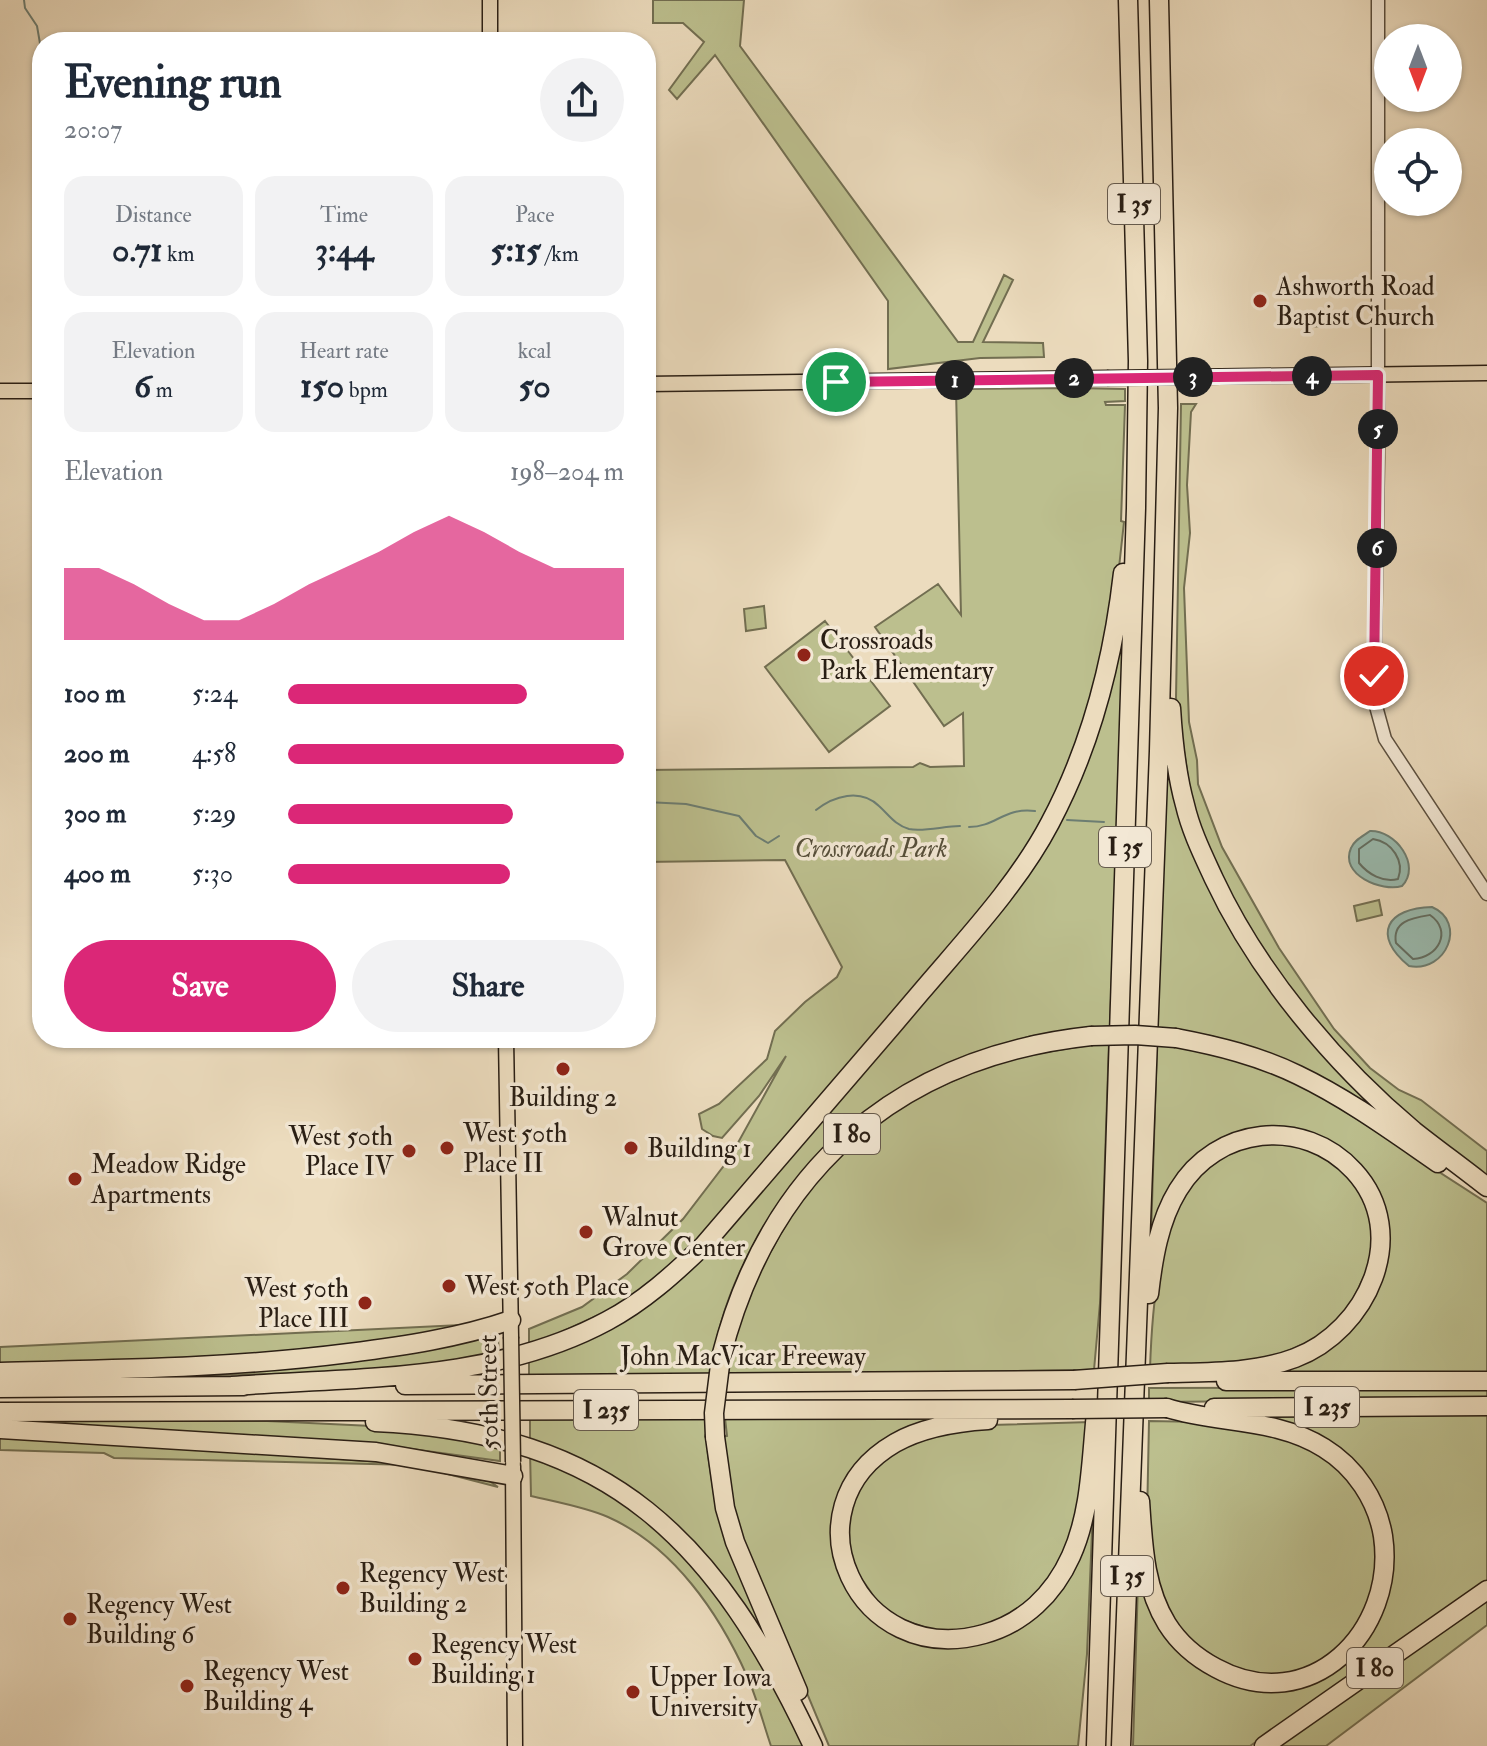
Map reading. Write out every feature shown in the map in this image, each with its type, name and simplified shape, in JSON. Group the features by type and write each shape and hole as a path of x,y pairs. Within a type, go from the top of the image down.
{"highway":[{"name":"I 35","path":"1096,1746 1122,998 1137,407 1128,0"},
{"name":"I 35","path":"1121,1746 1164,589 1168,321 1159,0"},
{"path":"232,1386 422,1373 520,1356 608,1321 672,1275 703,1246 1000,898 1049,825 1082,754 1102,695 1116,634 1137,407"},
{"path":"1164,589 1177,772 1197,842 1225,901 1259,958 1297,1010 1362,1083 1413,1129 1487,1187"},
{"name":"I 80","path":"821,1746 735,1542 720,1484 715,1400 721,1357 735,1305 764,1241 786,1206 841,1143 897,1100 946,1073 985,1057 1026,1045 1091,1036 1176,1038 1257,1058 1297,1074 1336,1095 1487,1196"},
{"path":"1135,1367 1145,1339 1150,1284 1161,1229 1178,1190 1198,1164 1231,1143 1250,1136 1270,1134 1300,1137 1335,1154 1352,1168 1370,1196 1380,1235 1379,1259 1373,1282 1355,1313 1320,1345 1294,1358 1235,1370 1168,1377"},
{"path":"1072,1409 1040,1418 971,1421 931,1428 894,1443 876,1456 861,1472 850,1491 840,1535 850,1580 876,1614 895,1627 928,1638 977,1636 1004,1627 1035,1607 1046,1595 1072,1554 1083,1518 1111,1287"},
{"path":"0,1372 173,1368 298,1359 392,1347 484,1330 511,1329"},
{"name":"John MacVicar Freeway","path":"0,1388 1168,1377 1487,1381"},
{"name":"John MacVicar Freeway","path":"0,1412 1487,1406"},
{"path":"1133,1407 1146,1568 1157,1604 1176,1636 1198,1656 1238,1678 1261,1682 1286,1681 1309,1676 1332,1664 1350,1649 1365,1630 1381,1586 1384,1554 1380,1523 1363,1485 1325,1448 1283,1428 1193,1416 1167,1408"},
{"path":"140,1411 398,1423 470,1432 527,1446 565,1460 635,1500 695,1554 720,1585 784,1686 813,1746"},
{"path":"0,1429 376,1452 513,1469"},
{"name":"I 80","path":"1264,1746 1487,1590"},
{"path":"1083,1746 1099,1623"}],"main road":[{"path":"490,0 490,32"},
{"path":"656,384 1487,373"},
{"path":"0,391 32,391"},
{"name":"50th Street","path":"506,1048 515,1746"}],"street":[{"path":"1378,0 1376,711 1385,739 1487,894"}],"green space":[{"path":"653,0 744,0 740,46 958,342 973,342 1004,275 1013,280 983,342 1043,343 1044,357 980,358 888,369 888,301 715,55 677,99 669,90 704,42 683,23 653,23"},
{"path":"1299,312 1328,312 1328,326 1299,327"},
{"name":"Crossroads Park","path":"956,389 1125,389 1125,401 1105,402 1106,405 1125,405 1121,521 1124,522 1111,640 1063,789 992,902 699,1244 631,1300 529,1347 529,1329 582,1307 627,1274 683,1219 729,1159 786,1056 759,1096 722,1138 702,1129 699,1114 719,1104 767,1059 775,1031 837,977 842,967 785,860 656,862 656,770 913,767 920,763 930,767 964,766 963,713 944,726 875,627 938,584 961,615"},
{"path":"1181,404 1196,404 1191,412 1187,485 1190,533 1184,588 1189,722 1197,760 1198,784 1222,847 1279,948 1334,1029 1370,1068 1399,1090 1421,1100 1487,1151 1487,1180 1415,1125 1328,1039 1252,938 1194,817 1176,698"},
{"path":"764,606 766,628 746,631 744,609"},
{"path":"825,621 890,706 829,752 765,667"},
{"path":"1120,641 1124,641 1110,1026 1031,1036 967,1056 902,1088 794,1184 778,1205 750,1251 729,1299 710,1376 529,1376 529,1358 671,1282 1028,868"},
{"path":"1168,732 1213,886 1384,1117 1266,1052 1211,1036 1157,1028"},
{"path":"1379,900 1382,915 1357,921 1354,906"},
{"path":"1109,1042 1100,1303 1094,1370 725,1375 746,1296 800,1199 852,1142 908,1101 1002,1059"},
{"path":"1157,1043 1239,1059 1301,1083 1487,1203 1487,1372 1268,1373 1332,1344 1386,1230 1331,1145 1225,1140 1151,1236"},
{"path":"1250,1141 1308,1145 1353,1175 1375,1223 1369,1279 1331,1331 1273,1358 1150,1369 1160,1267 1174,1216 1202,1169"},
{"path":"482,1324 304,1352 0,1366 0,1347"},
{"path":"494,1333 498,1338 499,1355 464,1362 322,1373 125,1377"},
{"path":"1487,1387 1487,1399 1149,1402 1149,1388"},
{"path":"1487,1415 1487,1581 1250,1746 1133,1746 1139,1548 1145,1583 1207,1668 1300,1684 1380,1610 1370,1485 1264,1416"},
{"path":"959,1417 920,1427 850,1481 842,1569 910,1638 1024,1621 1093,1507 1087,1654 1078,1746 829,1746 736,1519 722,1437 727,1436 725,1418"},
{"path":"530,1419 706,1419 716,1508 774,1655 691,1541 654,1508 616,1482 576,1460 530,1441"},
{"path":"10,1421 267,1421 393,1427 500,1442 500,1461 397,1447"},
{"path":"1149,1421 1205,1422 1261,1429 1327,1454 1370,1509 1379,1575 1354,1636 1307,1671 1262,1676 1228,1667 1190,1643 1161,1599 1147,1520"},
{"path":"1090,1422 1075,1533 1048,1586 999,1623 941,1633 886,1614 850,1562 847,1520 861,1485 884,1459 922,1437 991,1425"},
{"path":"0,1435 409,1464 485,1478 498,1487 413,1465 114,1458 104,1453 0,1450"},
{"path":"530,1451 547,1457 658,1525 728,1606 807,1746 771,1746 751,1684 736,1652 708,1606 673,1563 653,1545 608,1517 531,1496"},
{"path":"1487,1600 1487,1625 1326,1746 1277,1746"}],"water":[{"path":"1370,831 1388,836 1403,850 1409,868 1402,886 1374,884 1351,866 1352,845"},
{"path":"1432,907 1443,914 1449,924 1448,945 1434,962 1409,966 1390,944 1389,925 1404,912"}],"waterway":[{"path":"24,0 38,32"},
{"path":"816,810 839,798 855,796 872,800 896,822 909,829 960,826"},
{"path":"656,802 686,804 739,816 756,836 768,843 779,836"},
{"path":"969,827 986,824 1015,812 1035,811"},
{"path":"1067,820 1104,822"}],"place":[{"name":"Ashworth Road Baptist Church","path":"1260,301"},
{"name":"Crossroads Park Elementary","path":"804,655"},
{"name":"Building 2","path":"563,1069"},
{"name":"West 50th Place II","path":"447,1148"},
{"name":"Building 1","path":"631,1148"},
{"name":"West 50th Place IV","path":"409,1151"},
{"name":"Meadow Ridge Apartments","path":"75,1179"},
{"name":"Walnut Grove Center","path":"586,1232"},
{"name":"West 50th Place","path":"449,1286"},
{"name":"West 50th Place III","path":"365,1303"},
{"name":"Regency West Building 2","path":"343,1588"},
{"name":"Regency West Building 6","path":"70,1619"},
{"name":"Regency West Building 1","path":"415,1659"},
{"name":"Regency West Building 4","path":"187,1686"},
{"name":"Upper Iowa University","path":"633,1692"}],"route":[{"path":"836,382 1378,375 1374,676"}]}
